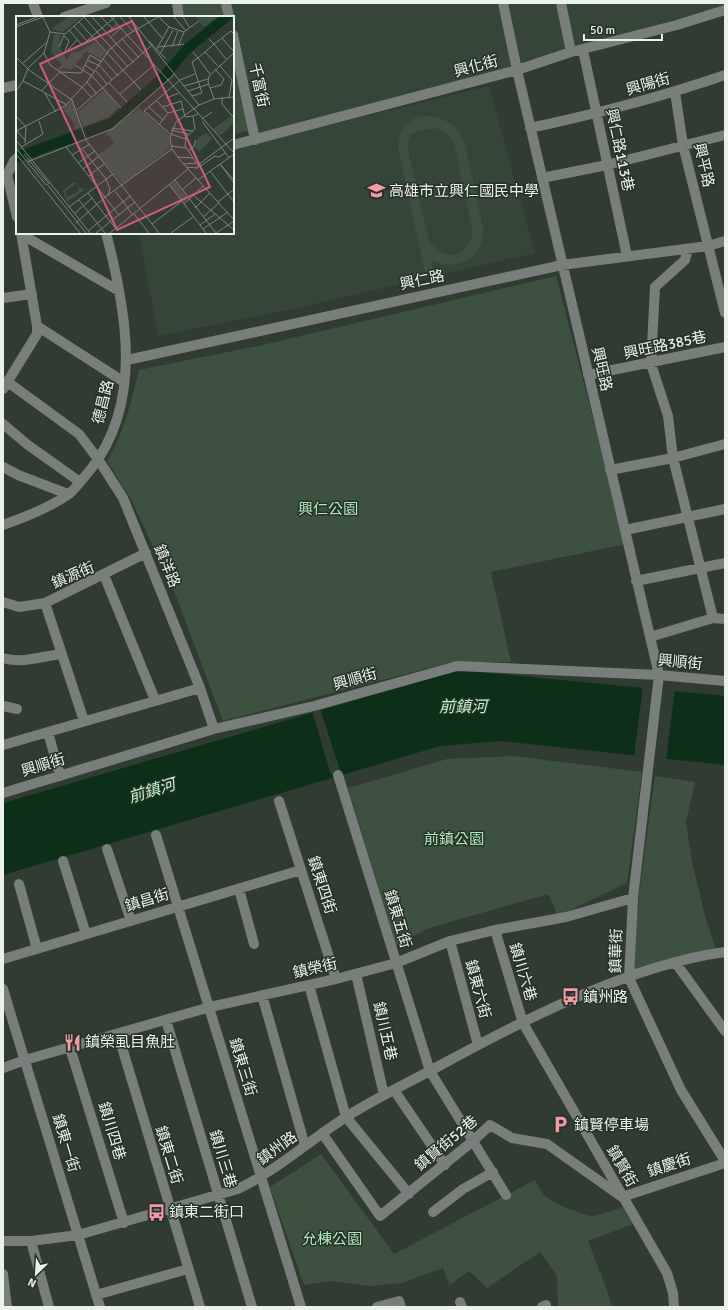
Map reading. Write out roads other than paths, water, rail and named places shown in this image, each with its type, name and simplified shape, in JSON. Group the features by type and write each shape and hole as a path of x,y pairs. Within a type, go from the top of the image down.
{"street":[{"path":"33,3 38,16"},
{"path":"67,16 106,3"},
{"path":"176,3 179,16"},
{"path":"226,3 229,16"},
{"name":"興旺路","path":"504,3 530,128 658,675 648,767"},
{"path":"561,3 571,52"},
{"name":"興化街","path":"234,145 517,70 571,52 677,25 725,10"},
{"name":"千富街","path":"234,40 255,140"},
{"name":"興仁路113巷","path":"583,50 627,256"},
{"name":"興陽街","path":"530,128 597,114 675,92 725,75"},
{"path":"3,88 16,85"},
{"name":"興平路","path":"675,92 684,145 725,313"},
{"path":"542,178 607,164 725,134"},
{"path":"3,162 15,160"},
{"path":"15,160 5,175 14,195 16,210"},
{"path":"21,234 119,291"},
{"path":"6,386 35,340 38,326 21,234"},
{"name":"德昌路","path":"3,525 23,518 68,494 80,482 98,459 111,435 117,416 127,360 119,291 106,234"},
{"name":"興仁路","path":"127,360 562,265 688,249 708,246 725,241"},
{"path":"688,249 685,260 655,287 651,364 668,416 673,458 713,618"},
{"path":"3,298 32,294"},
{"path":"38,326 124,382"},
{"name":"興旺路385巷","path":"588,375 651,364 725,347"},
{"name":"鎮洋路","path":"6,386 79,434 98,459 122,498 146,553 200,688 214,729"},
{"path":"3,424 28,445 80,482"},
{"path":"610,470 673,458 725,444"},
{"path":"3,467 18,475 68,494"},
{"path":"624,530 688,518 725,509"},
{"path":"104,575 146,553"},
{"path":"636,581 725,563"},
{"name":"鎮源街","path":"84,721 45,603 104,575 155,700"},
{"path":"3,602 18,607 45,603"},
{"path":"650,637 713,618 725,619"},
{"path":"3,658 8,660 61,654"},
{"name":"興順街","path":"3,792 214,729 315,708 457,666 658,675 725,681"},
{"path":"3,746 200,688"},
{"path":"3,706 17,709"},
{"path":"48,732 60,776"},
{"name":"鎮華街","path":"648,767 633,898 629,978 681,1090 725,1162"},
{"name":"鎮東五街","path":"338,775 430,1071 506,1195"},
{"name":"鎮東四街","path":"279,801 336,979"},
{"name":"鎮東三街","path":"156,835 301,1307"},
{"path":"107,849 131,921"},
{"path":"63,861 86,934"},
{"name":"鎮昌街","path":"3,959 301,870"},
{"path":"19,884 37,949"},
{"path":"239,888 254,944"},
{"name":"鎮榮街","path":"3,1068 25,1060 210,1007 336,979 396,963 450,941 495,930 566,917 633,898"},
{"name":"鎮川六巷","path":"495,930 523,1023"},
{"name":"鎮東六街","path":"450,941 478,1045"},
{"name":"鎮州路","path":"3,1241 31,1241 78,1235 238,1189 262,1178 322,1133 384,1095 523,1023 573,999 629,978 675,962 725,952"},
{"path":"675,962 725,1031"},
{"name":"鎮川五巷","path":"356,974 384,1095"},
{"path":"309,985 346,1118 409,1194"},
{"name":"鎮東一街","path":"3,988 100,1307"},
{"path":"262,995 305,1146"},
{"name":"鎮川三巷","path":"166,1020 252,1307"},
{"name":"鎮賢街","path":"523,1023 668,1273 673,1293 674,1307"},
{"name":"鎮東二街","path":"118,1034 200,1307"},
{"name":"鎮川四巷","path":"70,1048 124,1223"},
{"path":"394,1090 444,1165"},
{"name":"鎮賢街52巷","path":"322,1133 380,1216 474,1141 490,1125 512,1138 547,1144 622,1196"},
{"name":"鎮慶街","path":"622,1196 725,1162"},
{"path":"433,1212 463,1189 493,1172"},
{"path":"31,1241 48,1307"},
{"path":"96,1295 188,1269"},
{"path":"3,1274 7,1307"},
{"path":"377,1307 399,1300 401,1307"}],"water":[{"name":"前鎮河","path":"459,670 725,696 725,765 501,741 440,746 3,875 3,803"}],"place":[{"name":"高雄市立興仁國民中學","path":"376,191"},
{"name":"鎮州路","path":"570,997"},
{"name":"鎮榮虱目魚肚","path":"72,1042"},
{"name":"鎮賢停車場","path":"561,1125"},
{"name":"鎮東二街口","path":"156,1212"}],"park label":[{"name":"興仁公園","path":"328,509"},
{"name":"前鎮公園","path":"454,839"},
{"name":"允棟公園","path":"332,1239"}]}
